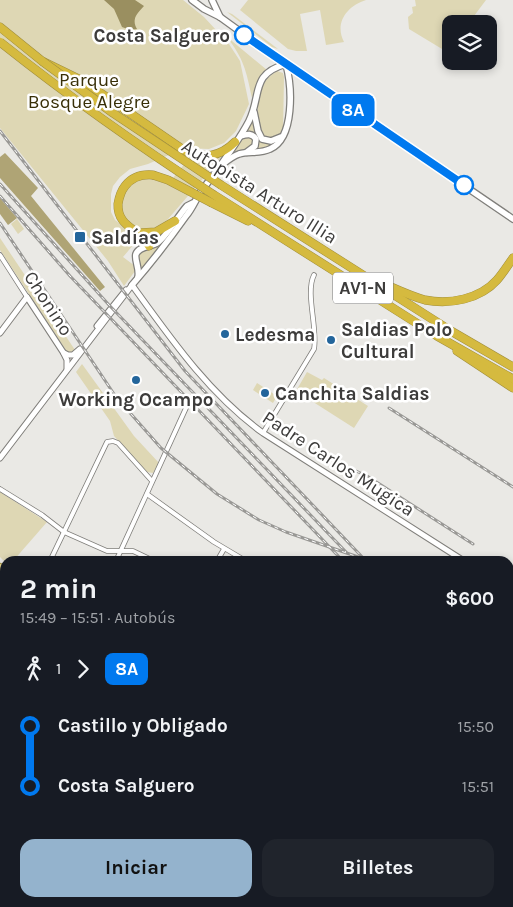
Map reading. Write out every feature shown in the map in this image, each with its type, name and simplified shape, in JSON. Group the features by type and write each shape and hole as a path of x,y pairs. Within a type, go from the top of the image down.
{"highway":[{"name":"Autopista Arturo Illia","path":"0,27 112,113 220,185 451,331 513,367"},
{"name":"Autopista Arturo Illia","path":"0,42 52,84 117,131 214,195 437,336 513,379"},
{"path":"42,61 83,81 189,153 200,156 215,155 227,150 238,140"},
{"path":"149,246 144,237 125,224 118,206 125,186 132,179 153,175 168,180 288,241"},
{"path":"134,231 144,234 156,232 175,221"},
{"path":"364,276 419,298 431,301 451,301 471,296 489,287 498,280 513,258"},
{"path":"437,336 469,360 513,388"},
{"path":"497,357 513,361"}],"main road":[{"path":"192,0 220,17 512,219"},
{"path":"212,0 220,17"},
{"path":"132,285 186,216 193,203 238,140 254,110 258,86 264,77 271,69 286,64"},
{"path":"220,166 234,156 271,149 281,140 289,120 290,82 286,64"},
{"path":"254,110 258,131 262,139 276,140 282,137 286,131"},
{"path":"238,140 248,134 253,135 256,139 255,146 245,153"},
{"path":"137,280 139,271 136,258 137,252 159,242 187,206 193,203"},
{"path":"149,246 152,255 151,262"},
{"path":"137,263 151,262"}],"street":[{"name":"Chonino","path":"0,255 63,352 67,360 67,369"},
{"path":"263,433 314,349 315,337 311,285 314,276"},
{"path":"63,352 68,355 76,353 119,298 132,285"},
{"path":"0,458 132,285"},
{"name":"Padre Carlos Mugica","path":"132,285 203,378 238,414 263,433 456,556"},
{"path":"0,333 27,298"},
{"path":"118,556 186,408"},
{"path":"52,556 106,443 112,441 118,443 152,481"},
{"path":"0,489 40,513 64,532 107,551 135,551 144,556"},
{"path":"146,494 237,556"},
{"path":"220,556 224,549"}],"green space":[{"name":"Parque Bosque Alegre","path":"0,0 183,0 204,17 229,44 240,61 249,104 236,131 224,143 209,149 185,148 148,164 130,169 113,186 111,212 115,220 142,240 134,244 123,257 135,266 135,271 124,286 108,261 0,128"},
{"path":"248,0 366,0 353,6 344,16 341,35 344,42 326,45 320,10 300,14 307,51 296,51 288,49 240,10"},
{"path":"415,0 486,0 475,15 442,15 442,49 409,29 408,17 413,13 412,7 416,6"},
{"path":"227,12 232,14 278,49 272,47"},
{"path":"226,36 267,70 258,82 252,98 243,65 237,51"},
{"path":"277,71 283,73 284,77 283,132 281,135 268,139 262,135 258,117 258,100 264,84"},
{"path":"253,118 254,128 260,139 272,144 268,148 256,150 259,145 258,138 247,132"},
{"path":"248,136 255,142 249,149 233,154 240,142"},
{"path":"225,153 162,226 144,229 131,225 123,217 121,206 123,194 130,185 140,179 154,178 168,184 191,156"},
{"path":"193,203 139,278 136,254 149,246 138,232 156,232"},
{"path":"17,219 24,229 18,234 11,224"},
{"path":"0,238 75,350 73,353 67,352 0,250"},
{"path":"82,364 134,436 159,463 153,473 147,472 114,436 110,421 76,372"},
{"path":"307,372 322,380 324,378 368,406 354,428 296,391"},
{"name":"Canchita Saldias","path":"257,383 277,396 273,403 253,390"},
{"path":"0,492 47,522 17,556 0,556"}],"shaded area":[{"path":"104,0 135,0 144,6 135,19 137,29 130,30 122,27 114,9"},
{"path":"5,153 38,188 31,196 105,287 100,291 0,178 0,157"},
{"path":"0,198 17,218 8,225 0,214"}],"railway":[{"path":"0,131 185,371 361,556"},
{"path":"0,184 109,305 346,552"},
{"path":"0,196 70,276 338,556"},
{"path":"0,223 116,397 161,448 217,494 259,520 286,532 355,556"},
{"path":"389,408 513,487"},
{"path":"334,461 367,476 473,544"}],"bus line":[{"name":"8A","path":"244,35 464,185"}],"place":[{"name":"Costa Salguero","path":"244,35"},
{"name":"Saldías","path":"80,237"},
{"name":"Ledesma","path":"225,334"},
{"name":"Saldias Polo Cultural","path":"331,340"},
{"name":"Working Ocampo","path":"136,380"},
{"name":"Canchita Saldias","path":"265,393"}]}
